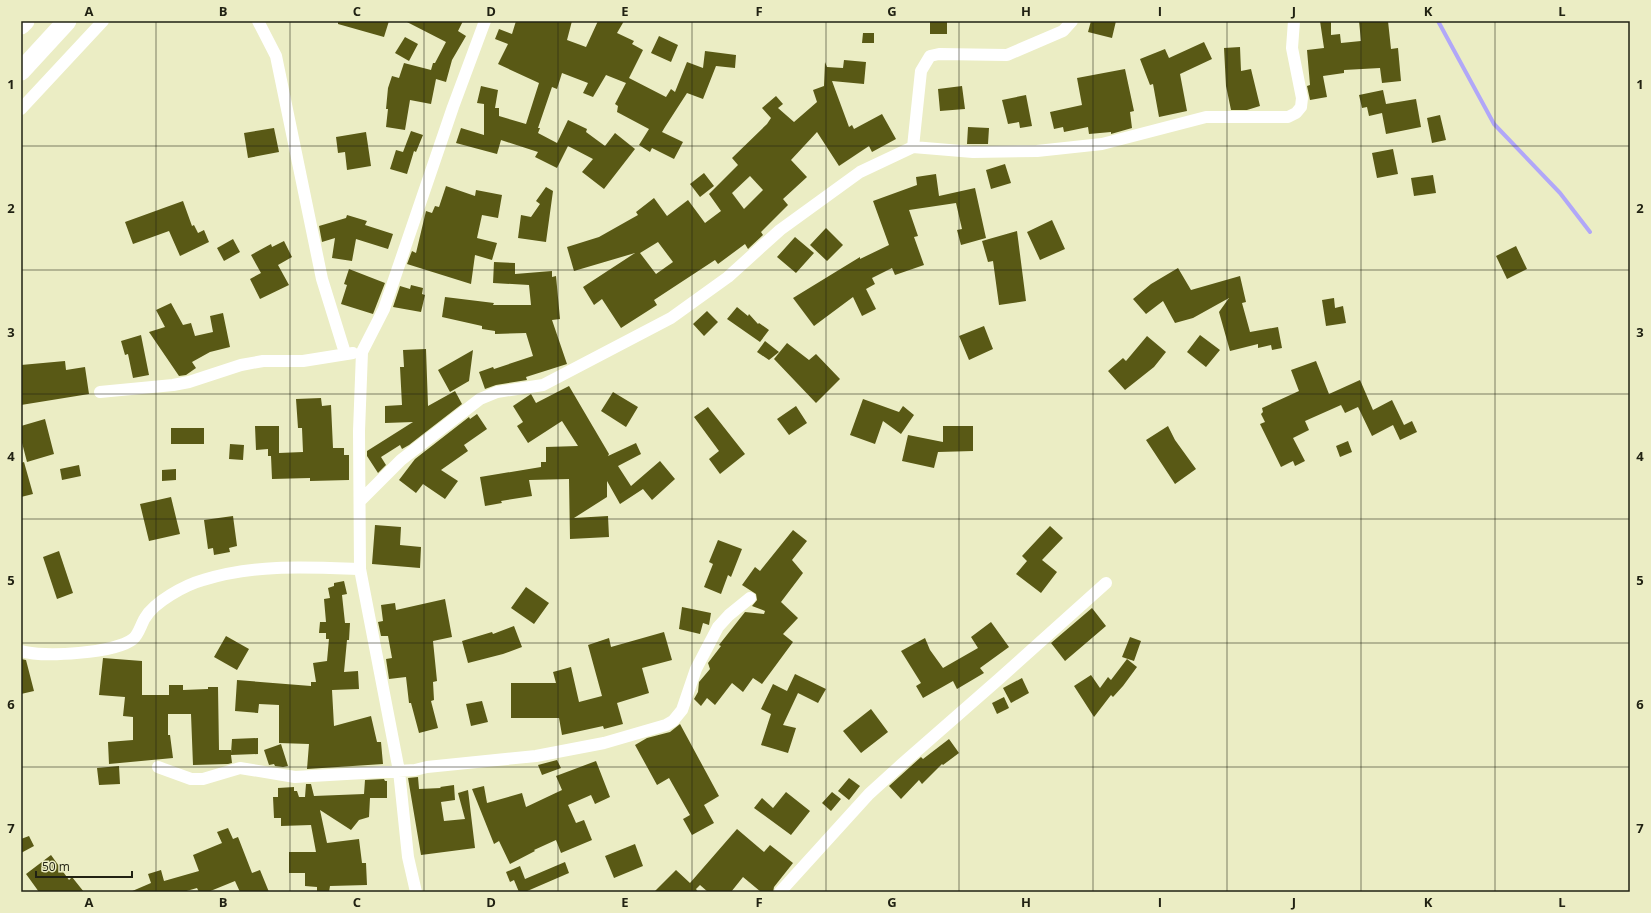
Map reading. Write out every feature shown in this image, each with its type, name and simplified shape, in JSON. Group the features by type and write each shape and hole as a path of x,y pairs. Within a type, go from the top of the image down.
{"main road":[{"path":"21,25 25,21"},
{"path":"21,71 67,21"}],"street":[{"path":"21,109 103,21"},
{"path":"258,21 276,56 322,279 345,353"},
{"path":"416,892 408,857 399,771 360,569 360,432 362,352 384,309 450,115 485,21"},
{"path":"912,148 921,71 930,56 939,54 1007,55 1063,31 1072,21"},
{"path":"361,500 401,460 480,399 497,392 543,384 671,318 728,277 780,230 860,172 912,148 973,152 1037,151 1102,144 1206,117 1288,117 1296,113 1301,107 1302,98 1292,48 1294,21"},
{"path":"100,392 178,384 241,365 263,361 303,360 345,353 362,352"},
{"path":"21,651 32,654 53,655 124,646 135,638 146,616 163,600 202,580 252,570 292,566 360,569"},
{"path":"780,892 869,794 933,735 1000,679 1106,583"},
{"path":"158,767 191,780 203,779 240,768 295,777 415,770 427,767 536,756 604,743 666,725 673,721 682,710 696,669 718,627 729,615 750,598"}],"building":[{"path":"338,21 389,21 384,37 338,24"},
{"path":"405,21 463,21 458,31 466,36 452,60 446,82 436,79 431,104 410,100 405,130 386,127 388,88 392,76 399,78 404,63 431,70 433,63 435,63 446,42"},
{"path":"516,21 572,21 567,40 586,47 598,21 624,21 617,33 634,41 632,44 643,50 629,78 666,97 671,89 675,92 687,62 703,68 705,51 736,55 735,68 716,66 703,99 687,93 662,132 683,142 674,159 652,148 650,152 639,145 649,129 617,112 618,106 615,104 626,83 606,75 593,97 583,93 588,83 562,73 557,89 552,87 538,128 540,128 538,133 557,143 568,120 587,129 586,132 605,146 615,133 635,149 604,189 582,172 593,159 568,146 557,168 535,157 538,152 501,140 497,154 456,143 461,128 484,135 484,104 477,103 481,86 498,90 495,108 499,108 499,116 526,124 539,83 498,64 508,44 495,39 499,29 512,34"},
{"path":"930,21 947,21 947,34 930,34"},
{"path":"1091,21 1116,21 1112,38 1088,32"},
{"path":"1320,21 1331,21 1331,35 1340,34 1341,43 1361,41 1359,21 1388,21 1391,49 1398,48 1401,81 1382,83 1380,68 1344,70 1344,73 1323,76 1327,97 1310,100 1307,86 1310,85 1307,50 1324,48"},
{"path":"863,33 874,33 874,43 862,43"},
{"path":"659,36 678,45 671,62 651,53"},
{"path":"405,37 418,44 409,61 395,53"},
{"path":"1204,42 1212,59 1180,74 1187,111 1159,117 1153,84 1150,85 1140,59 1165,49 1169,58"},
{"path":"1240,47 1241,71 1251,69 1260,106 1247,110 1231,110 1226,86 1224,48"},
{"path":"844,60 866,62 864,84 832,81 849,127 852,125 854,129 882,114 896,139 872,152 869,146 839,166 817,132 791,160 807,177 783,199 788,205 761,232 763,235 748,249 745,244 718,264 715,260 654,300 657,305 621,328 602,299 594,305 583,287 635,253 574,271 567,247 599,237 638,215 636,212 654,198 667,216 688,200 705,223 721,211 709,194 738,165 732,158 767,124 771,118 762,108 776,96 783,104 778,108 794,122 817,102 813,90 824,86 825,62 827,67 843,68","holes":["750,176 763,190 744,209 732,193","658,242 673,262 656,274 640,253"]},
{"path":"1125,69 1134,111 1130,112 1132,128 1111,134 1111,132 1089,134 1088,127 1064,132 1063,127 1054,129 1050,112 1082,105 1077,78"},
{"path":"962,86 965,109 940,111 938,89"},
{"path":"1383,90 1386,104 1416,99 1421,127 1386,134 1382,113 1369,116 1367,107 1362,108 1359,95"},
{"path":"1026,95 1032,126 1020,128 1019,122 1008,124 1002,100"},
{"path":"1440,115 1446,140 1432,143 1427,118"},
{"path":"968,127 989,128 988,144 967,144"},
{"path":"274,128 279,152 248,158 244,133"},
{"path":"411,131 423,135 416,152 414,151 407,174 390,169 396,150 403,152"},
{"path":"366,132 371,166 347,170 345,152 338,153 336,137"},
{"path":"1393,149 1398,174 1377,178 1372,153"},
{"path":"1005,164 1011,183 991,189 986,170"},
{"path":"704,173 714,186 700,197 690,184"},
{"path":"936,174 939,196 975,188 986,238 961,245 957,230 962,229 956,203 909,210 918,236 914,237 924,265 895,275 892,268 872,278 875,284 866,289 876,309 862,316 853,297 814,326 793,298 860,257 860,259 889,245 873,201 917,185 916,177"},
{"path":"1433,175 1436,193 1414,196 1411,178"},
{"path":"446,186 475,196 476,190 502,195 498,218 482,215 477,238 497,243 492,260 475,255 471,284 407,264 412,251 416,253 426,211 432,213 435,206 439,207"},
{"path":"546,187 553,191 546,242 518,238 521,215 531,217 540,204 536,201"},
{"path":"183,201 192,226 194,225 198,233 204,230 209,242 180,256 169,231 133,244 125,222"},
{"path":"347,215 367,221 365,225 393,234 388,249 356,239 352,261 332,258 335,238 322,242 319,226 346,218"},
{"path":"1052,220 1065,249 1040,260 1027,232"},
{"path":"826,228 843,245 827,261 810,245"},
{"path":"1017,231 1026,301 999,305 993,261 988,262 982,241"},
{"path":"795,237 814,253 796,273 777,257"},
{"path":"233,239 240,252 224,261 217,248"},
{"path":"284,241 292,257 278,265 289,285 260,299 250,279 261,273 251,255 271,244 272,247"},
{"path":"1516,246 1527,269 1507,279 1496,256"},
{"path":"494,262 515,263 515,274 552,271 552,277 556,276 560,319 552,320 567,364 526,377 527,380 496,385 485,389 479,372 493,367 494,369 533,356 526,333 495,334 495,331 482,329 482,326 442,317 445,297 494,303 493,305 531,305 529,285 493,283"},
{"path":"1178,268 1191,290 1240,276 1246,302 1242,303 1250,332 1278,327 1282,348 1272,350 1271,345 1258,348 1258,344 1230,351 1219,312 1229,298 1193,318 1175,323 1163,301 1146,314 1133,299 1151,284"},
{"path":"349,269 385,283 373,314 341,304 347,285 344,284"},
{"path":"411,285 423,288 422,294 425,295 421,312 393,307 400,286 410,289"},
{"path":"1334,298 1335,308 1343,306 1346,323 1326,326 1322,300"},
{"path":"171,303 183,325 191,323 195,336 213,332 210,316 223,313 230,347 210,352 192,362 196,368 186,375 179,376 149,332 165,327 156,310"},
{"path":"737,307 748,316 749,314 758,324 759,323 769,330 760,342 727,319"},
{"path":"707,311 718,322 704,336 693,324"},
{"path":"984,326 993,349 969,360 959,336"},
{"path":"141,335 149,375 133,378 128,354 125,355 121,341"},
{"path":"1200,335 1220,350 1206,367 1187,352"},
{"path":"1147,336 1166,352 1154,367 1125,390 1108,371 1123,358 1126,361"},
{"path":"765,341 779,352 769,360 757,352"},
{"path":"787,343 809,360 816,354 840,379 816,403 774,359"},
{"path":"426,349 428,406 455,391 462,404 409,445 402,449 400,445 381,457 386,465 378,473 367,456 367,451 413,422 385,423 385,406 402,405 400,367 404,367 403,350"},
{"path":"473,350 469,381 450,392 438,370"},
{"path":"65,361 66,370 85,367 89,394 21,405 21,365"},
{"path":"1316,361 1329,394 1360,380 1373,410 1392,400 1404,425 1412,421 1417,432 1400,440 1393,425 1372,436 1358,407 1345,413 1341,405 1305,421 1309,430 1293,438 1305,461 1295,466 1293,461 1281,467 1260,424 1265,422 1261,414 1263,412 1262,408 1299,391 1291,370"},
{"path":"569,386 609,454 608,456 636,443 641,454 618,466 631,486 660,461 675,479 652,500 643,489 620,504 607,481 607,497 574,518 608,516 609,537 570,539 569,479 529,480 532,496 501,501 502,503 485,506 480,477 541,467 541,462 546,462 546,447 578,446 562,421 528,443 517,426 523,422 513,406 531,394 536,403"},
{"path":"613,392 638,407 626,427 601,411"},
{"path":"321,398 322,406 331,405 333,448 344,448 344,455 349,455 349,480 310,481 310,478 272,479 271,456 268,456 268,449 256,450 255,426 279,426 279,453 303,452 302,428 298,428 296,399"},
{"path":"863,399 899,412 903,406 914,415 901,434 883,421 875,444 850,435"},
{"path":"796,406 807,423 789,435 777,419"},
{"path":"708,407 745,454 720,474 709,459 719,451 694,417"},
{"path":"477,414 487,429 464,445 468,451 441,470 458,481 445,499 423,484 416,493 399,480 415,459 469,417 470,419"},
{"path":"45,419 54,454 27,462 21,439 21,426"},
{"path":"943,426 973,426 973,451 938,452 934,468 902,461 908,435 943,442"},
{"path":"1168,426 1175,440 1196,469 1175,484 1146,440"},
{"path":"171,428 204,428 204,444 171,444"},
{"path":"1348,441 1352,452 1340,457 1336,446"},
{"path":"230,444 244,445 243,460 229,459"},
{"path":"24,462 33,494 21,497 21,463"},
{"path":"79,465 81,476 62,480 60,469"},
{"path":"176,469 176,480 162,481 162,470"},
{"path":"171,497 180,534 149,541 140,504"},
{"path":"233,516 237,546 229,548 230,552 214,555 213,548 208,549 204,520"},
{"path":"375,525 401,527 400,545 421,547 420,568 372,564"},
{"path":"1050,526 1063,538 1042,560 1057,572 1041,593 1016,574 1027,561 1022,556"},
{"path":"793,530 807,541 792,560 803,573 781,602 798,618 783,634 793,642 762,684 753,678 743,692 732,683 715,705 707,698 701,706 694,699 698,692 699,682 710,669 708,663 721,646 719,645 745,612 764,614 765,611 752,606 757,600 756,594 742,585 755,567 760,571"},
{"path":"718,540 742,549 731,577 728,575 721,594 704,587 713,564 709,562"},
{"path":"59,551 73,593 57,599 43,557"},
{"path":"344,581 347,594 342,595 345,623 350,623 344,672 358,671 359,689 332,690 334,726 371,716 377,742 381,742 383,764 307,769 309,744 279,743 279,705 259,704 258,713 235,711 237,680 311,686 311,682 316,682 313,663 327,661 329,639 326,639 326,633 319,633 320,622 326,622 324,599 330,598 328,588 334,586 334,583"},
{"path":"526,587 549,603 534,624 511,608"},
{"path":"445,599 452,637 433,641 437,681 433,682 434,700 431,701 438,728 419,733 411,703 409,703 406,677 389,679 386,659 392,658 388,636 381,636 378,622 383,621 381,605 395,603 396,610"},
{"path":"682,607 711,613 709,625 703,623 700,634 679,629"},
{"path":"1092,608 1106,626 1065,661 1051,643"},
{"path":"991,622 1009,647 980,668 984,673 957,689 953,681 923,698 916,686 921,683 901,651 925,638 930,650 943,668 978,648 971,637"},
{"path":"514,626 522,647 503,654 468,663 462,641 492,632 493,634"},
{"path":"664,632 672,660 642,668 649,693 617,703 623,724 604,729 603,726 562,735 559,718 511,718 511,683 556,683 553,672 571,667 579,702 602,696 588,645 609,638 611,647"},
{"path":"226,636 249,649 237,670 214,657"},
{"path":"1130,637 1141,641 1134,661 1122,657"},
{"path":"103,658 142,661 142,695 169,695 169,685 183,685 183,690 218,687 219,750 231,750 231,753 232,739 258,738 258,754 231,755 232,763 228,764 193,765 191,714 168,714 168,735 170,735 173,758 109,764 108,742 133,740 133,717 123,716 125,697 99,695"},
{"path":"21,659 26,660 34,691 21,694"},
{"path":"1127,659 1137,667 1123,686 1113,697 1111,695 1094,717 1074,686 1091,675 1100,688 1108,677 1111,680"},
{"path":"795,674 826,689 818,703 798,693 783,725 796,728 788,753 761,745 771,714 761,709 773,684 787,691"},
{"path":"1022,678 1029,693 1011,703 1003,688"},
{"path":"1004,697 1009,708 997,714 992,703"},
{"path":"482,701 488,722 471,726 466,704"},
{"path":"871,709 888,732 861,753 843,731"},
{"path":"680,724 719,796 704,805 714,823 692,835 683,819 690,815 669,778 657,785 635,745 647,738 670,732"},
{"path":"949,739 959,753 943,765 942,764 922,784 919,780 901,799 889,786 921,757 923,759"},
{"path":"281,744 288,766 275,766 274,764 269,765 264,750"},
{"path":"557,760 561,768 542,775 538,765"},
{"path":"596,761 610,797 595,804 591,795 568,805 576,823 584,820 592,840 561,853 556,840 534,850 535,851 510,864 499,841 494,844 472,789 484,786 487,803 522,793 526,807 562,790 556,776"},
{"path":"119,766 120,784 99,785 97,768"},
{"path":"418,777 419,789 441,788 440,787 454,785 455,800 441,802 444,821 465,819 458,793 468,790 475,848 421,855 408,778"},
{"path":"849,778 860,786 849,800 838,791"},
{"path":"384,779 387,781 387,798 370,798 369,817 359,820 351,830 320,810 327,843 359,839 362,863 366,863 367,885 330,886 329,892 317,892 317,887 305,886 305,873 289,873 289,852 316,852 311,825 281,826 281,818 274,818 273,797 278,797 278,788 294,787 294,791 297,791 299,797 305,797 306,784 311,784 314,796 364,794 365,780"},
{"path":"786,792 810,811 791,835 754,808 762,798 773,808"},
{"path":"832,792 841,799 831,811 822,803"},
{"path":"228,828 233,839 238,837 252,873 260,870 269,892 240,892 235,881 208,892 199,892 197,888 183,892 130,892 151,883 148,874 161,870 164,881 199,871 193,855 222,843 217,832"},
{"path":"737,829 764,852 770,845 793,863 774,887 773,892 761,892 743,877 731,892 708,892 700,885 696,889 698,892 654,892 676,870 690,883"},
{"path":"29,836 34,846 21,853 21,839"},
{"path":"635,844 643,866 614,878 605,856"},
{"path":"51,855 69,880 72,877 84,892 39,892 26,874"},
{"path":"565,862 569,873 525,892 519,892 514,880 510,882 506,872 520,866 525,879"}],"waterway":[{"path":"1438,21 1494,124 1560,193 1590,232"}]}
